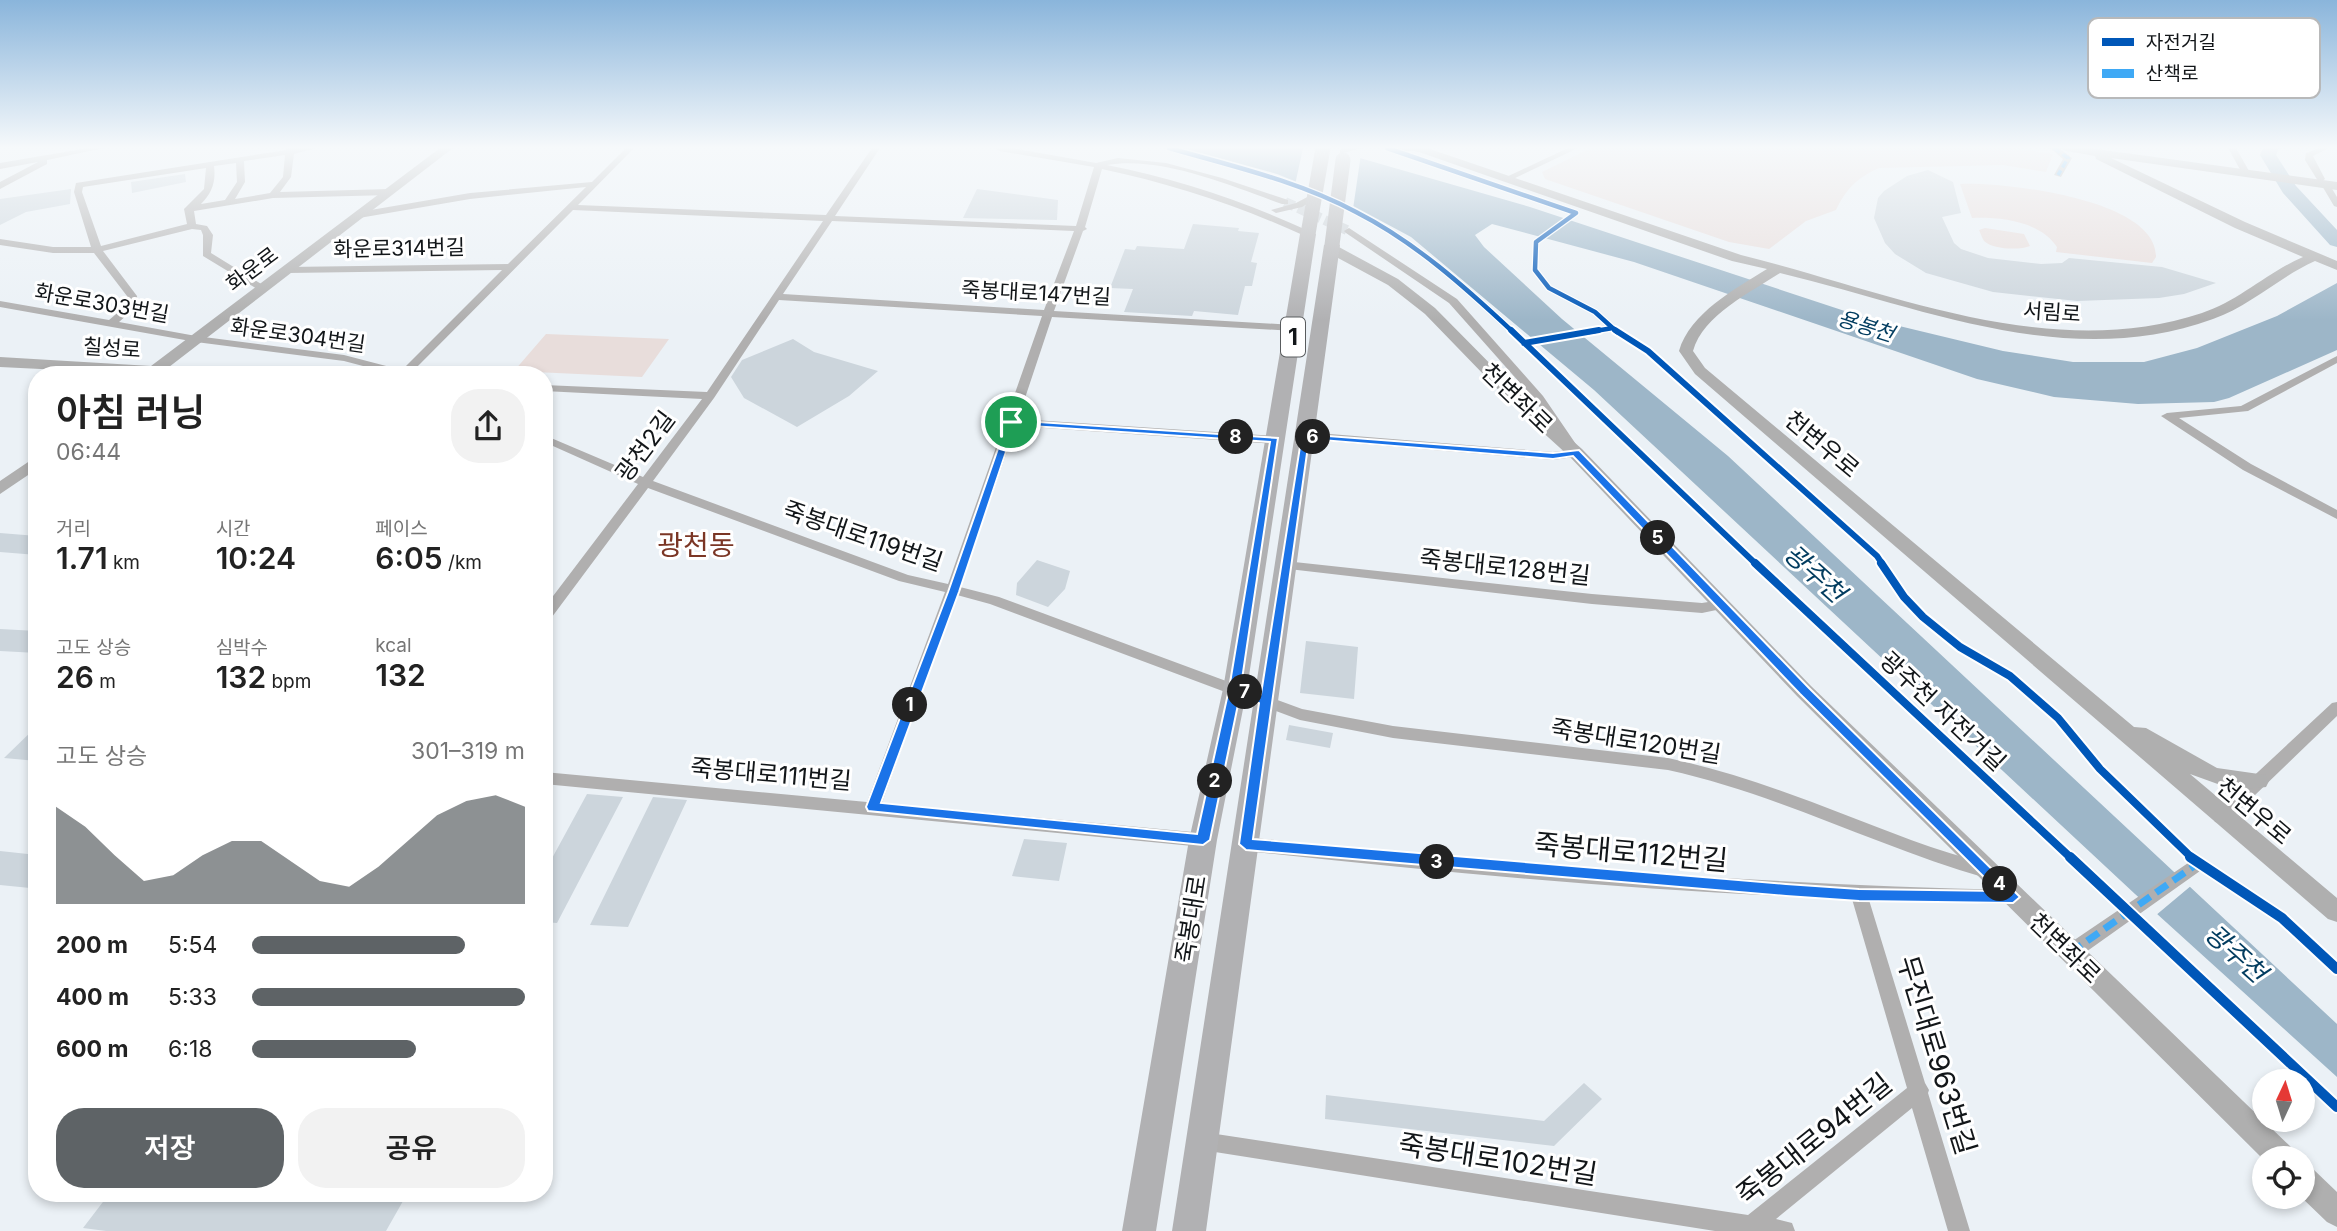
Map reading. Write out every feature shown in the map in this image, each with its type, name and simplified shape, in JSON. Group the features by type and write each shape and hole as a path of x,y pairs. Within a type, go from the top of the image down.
{"main road":[{"name":"1","path":"1308,234 1312,205"},
{"name":"1","path":"1332,247 1339,205"},
{"name":"죽봉대로","path":"1139,1231 1203,840 1235,689 1308,234"},
{"name":"죽봉대로","path":"1189,1231 1332,247"}],"street":[{"path":"82,205 97,250 132,296 133,305 111,324"},
{"path":"189,209 192,205"},
{"path":"189,209 209,205"},
{"name":"화운로","path":"161,366 372,205"},
{"path":"359,215 415,205"},
{"name":"광천2길","path":"553,606 710,396 837,205"},
{"path":"873,807 954,592 1048,313 1082,229 1088,205"},
{"path":"1241,205 1308,234"},
{"path":"1250,208 1290,208 1295,205"},
{"path":"1583,205 1737,258 1780,267"},
{"path":"2201,205 2337,267"},
{"path":"412,366 571,207 1082,229"},
{"path":"189,209 192,226"},
{"path":"0,242 53,250 97,250 192,226 204,229 208,235 206,254 262,289"},
{"path":"1305,436 1553,456 1576,453 1539,398 1453,301 1349,231"},
{"name":"천변좌로","path":"1332,247 1377,272 1416,299 1522,406 1576,453 1721,605 1987,872 2270,1146"},
{"name":"서림로","path":"1780,267 1971,323 2047,335 2092,336 2136,333 2208,316 2239,302 2285,268 2315,259"},
{"name":"화운로314번길","path":"287,270 512,267"},
{"name":"천변우로","path":"1780,267 1703,322 1686,342 1686,351 1700,371 2221,817 2337,912"},
{"name":"죽봉대로147번길","path":"775,297 1294,328"},
{"name":"화운로303번길","path":"0,304 196,340"},
{"name":"화운로304번길","path":"196,340 344,358 375,366"},
{"path":"2337,359 2244,409 2217,414 2167,416 2237,461 2337,515"},
{"name":"칠성로","path":"0,362 55,366"},
{"path":"553,388 710,396"},
{"path":"1011,422 1275,440"},
{"path":"553,442 643,482"},
{"path":"0,489 28,468"},
{"name":"죽봉대로119번길","path":"643,482 904,578 994,600 1266,701"},
{"name":"죽봉대로128번길","path":"1285,565 1592,599 1702,608 1721,605"},
{"name":"죽봉대로120번길","path":"1266,701 1300,715 1351,725 1710,772 1788,799 1938,859 1987,872"},
{"path":"2221,817 2337,707"},
{"path":"2096,710 2206,772 2233,781 2258,781"},
{"name":"죽봉대로111번길","path":"553,779 1203,840"},
{"name":"죽봉대로112번길","path":"1246,844 1637,880 1859,895 2013,897"},
{"path":"2070,953 2194,866"},
{"name":"무진대로963번길","path":"1859,895 1959,1231"},
{"name":"죽봉대로94번길","path":"1747,1229 1919,1090"},
{"name":"죽봉대로102번길","path":"1203,1142 1747,1229 1784,1231"},
{"path":"2315,1184 2337,1198"},
{"path":"2315,1189 2337,1212"}],"shaded area":[{"path":"1622,205 1839,205 1836,210 1806,221 1769,249 1729,242"},
{"path":"1968,205 2100,205 2132,220 2150,237 2156,257 2152,263 2056,252 2057,247 2050,238 2030,226 1995,218 1972,218"},
{"path":"1985,228 2024,234 2030,246 2007,248 1988,244 1979,230"},
{"path":"546,334 669,339 642,377 553,373 553,366 518,366"}],"water":[{"name":"광주천","path":"1352,205 1525,205 1866,318 2003,351 2073,362 2144,362 2197,348 2277,316 2337,283 2337,350 2229,398 2214,402 2138,404 2054,397 1977,379 1634,262 1492,224 1475,235 1484,247 1562,319 1728,456 2337,1024 2337,1077 2135,894 1594,390 1411,237"}],"pier":[{"path":"2178,872 2192,885 2155,916 2141,904"}],"building":[{"path":"0,205 62,205 26,212 0,225"},
{"path":"969,205 1058,205 1057,220 963,218"},
{"path":"1877,205 1959,205 1961,213 1942,217 1954,243 1961,249 1988,258 2041,264 2062,263 2069,258 2162,267 2216,283 2184,294 2159,298 2077,301 1993,292 1926,273 1895,254 1885,243 1874,218"},
{"path":"1193,224 1239,228 1238,231 1259,233 1251,262 1257,263 1252,286 1245,286 1238,315 1194,311 1192,316 1124,312 1133,289 1110,288 1125,249 1135,250 1137,246 1184,249"},
{"path":"793,339 814,352 878,371 849,396 797,427 744,398 731,377 742,360"},
{"path":"0,533 28,535 28,554 0,552"},
{"path":"1037,560 1070,571 1065,589 1048,607 1016,595 1017,583"},
{"path":"0,629 28,631 28,653 0,651"},
{"path":"1306,641 1358,647 1354,699 1300,693"},
{"path":"1289,725 1333,733 1330,748 1286,740"},
{"path":"28,735 28,760 4,758"},
{"path":"587,794 623,797 557,923 553,923 553,856"},
{"path":"653,797 687,800 628,927 590,925"},
{"path":"1024,839 1067,843 1059,881 1012,876"},
{"path":"0,851 28,854 28,888 0,885"},
{"path":"1584,1083 1602,1099 1554,1146 1325,1119 1326,1095 1544,1121"},
{"path":"103,1202 402,1202 386,1231 106,1231 83,1228"}],"waterway":[{"name":"용봉천","path":"2304,205 2337,241"}],"tunnel":[{"path":"1293,205 1349,231"}],"marked path":[{"path":"2070,953 2194,866"}],"cycle path":[{"name":"광주천 자전거길","path":"1343,205 1410,245 1469,292 2337,1107"},
{"path":"1554,205 1576,213 1536,242 1533,258 1540,280 1549,288 1595,312 1620,334 1648,351 1877,556 1904,597 1923,617 1960,647 2010,676 2058,718 2100,769 2187,855 2282,918 2337,969"},
{"path":"1524,343 1613,328"}],"district":[{"name":"광천동","path":"696,545"}],"route":[{"path":"1011,422 954,592 873,807 1203,840 1235,689 1266,701 1246,844 1637,880 1859,895 2013,897 1804,691 1576,453 1553,456 1305,436 1266,701 1235,689 1275,440 1011,422"}]}
